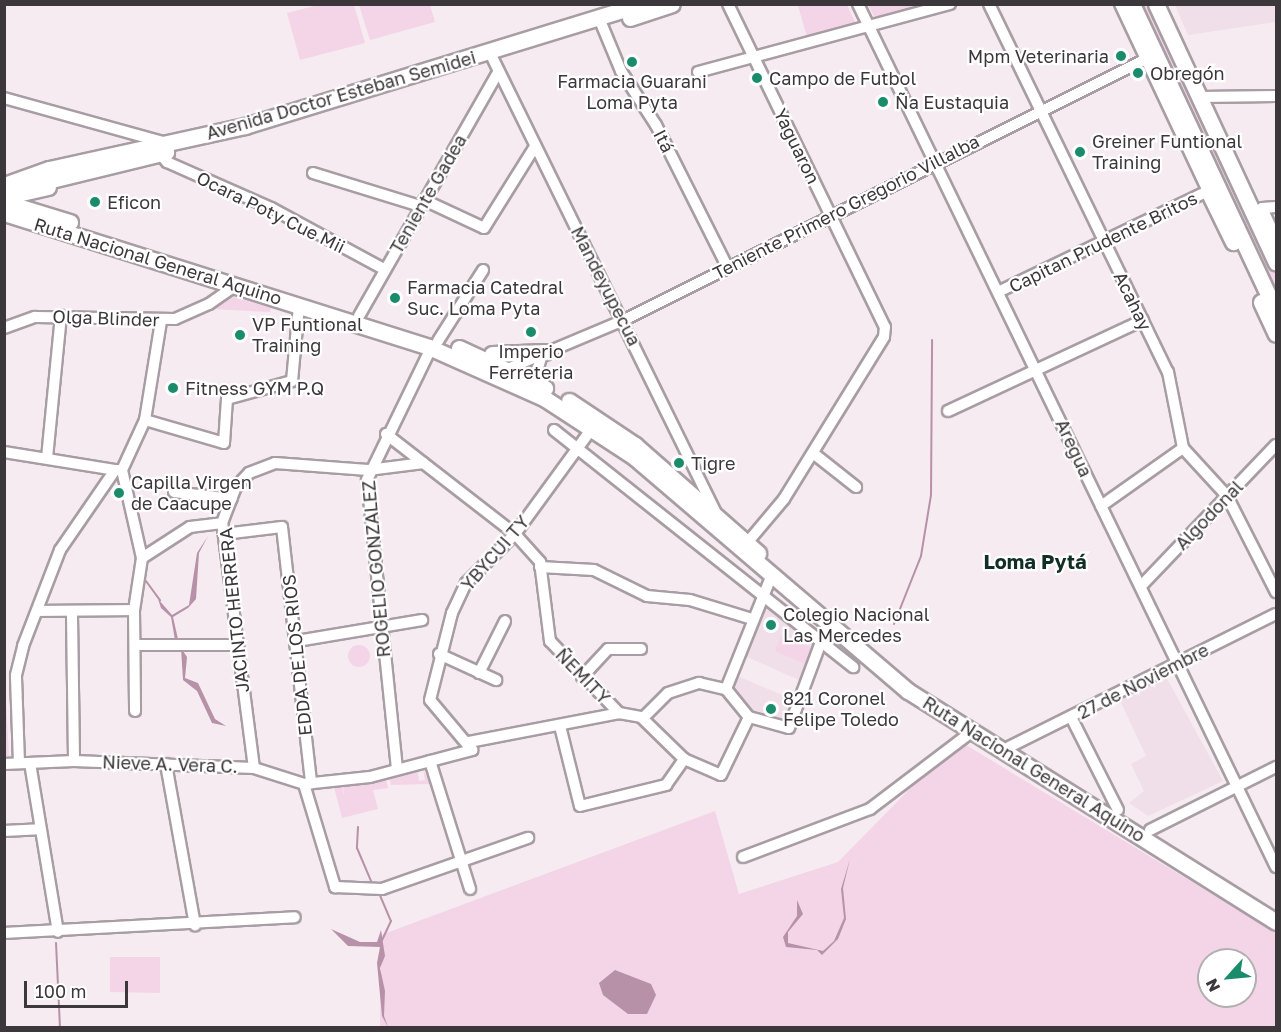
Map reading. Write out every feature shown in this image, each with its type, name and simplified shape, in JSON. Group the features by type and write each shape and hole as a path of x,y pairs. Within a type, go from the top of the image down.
{"highway":[{"name":"Avenida Doctor Esteban Semidei","path":"163,148 270,129 495,66 642,4"},
{"name":"Avenida Doctor Esteban Semidei","path":"163,148 600,22 672,4"},
{"path":"1132,4 1276,312"},
{"path":"1156,4 1276,262"},
{"path":"1166,4 1199,96"},
{"path":"1146,58 1158,69 1201,151"},
{"path":"1208,116 1235,152 1269,208"},
{"path":"4,197 35,182 163,148"},
{"path":"4,183 35,182"},
{"path":"35,182 26,203 39,213"},
{"path":"1208,191 1276,334"},
{"name":"Ruta Nacional General Aquino","path":"4,202 359,316 434,344 492,374 513,376 547,389 611,427 716,514 888,666 1009,747 1118,810 1276,909"},
{"name":"Ruta Nacional General Aquino","path":"4,213 299,305 434,344 465,350 513,376 593,427 827,626 970,733 1276,922"},
{"path":"465,350 506,357 545,352"},
{"path":"513,376 545,352"}],"street":[{"name":"Yaguaron","path":"728,4 882,319 884,337 813,453"},
{"name":"Aregua","path":"858,4 936,161 1101,506 1142,585 1276,867"},
{"path":"698,72 870,30 950,4"},
{"name":"Acahay","path":"989,4 1172,383 1183,448"},
{"path":"1120,4 1208,191"},
{"name":"Itá","path":"600,22 727,266"},
{"name":"Teniente Primero Gregorio Villalba","path":"545,352 624,320 936,161 1146,58"},
{"name":"Mandeyupecua","path":"495,66 534,148 624,320 716,514"},
{"name":"Teniente Gadea","path":"359,316 495,66"},
{"path":"1199,96 1276,96"},
{"name":"Ocara Poty Cue Mii","path":"4,98 163,148 167,162 271,208 384,269"},
{"path":"313,173 422,203 484,228 534,148"},
{"name":"Capitan Prudente Britos","path":"998,292 1208,191"},
{"path":"1269,208 1276,238"},
{"name":"ROGELIO GONZALEZ","path":"397,769 381,628 368,470 434,344 483,270"},
{"name":"Olga Blinder","path":"4,328 35,316 161,321 201,309 236,285"},
{"path":"145,420 224,443 226,399 292,381 299,305"},
{"path":"47,458 61,316"},
{"path":"948,411 1143,320"},
{"path":"58,932 25,763 16,675 60,550 118,470 145,420 161,321"},
{"path":"545,352 537,372 547,389"},
{"name":"YBYCUI TY","path":"471,746 430,700 439,654 466,583 515,534 593,427"},
{"path":"554,430 575,452 854,667"},
{"path":"386,434 515,534 540,567 594,570 647,596 690,600 752,620"},
{"name":"Algodonal","path":"1142,585 1276,445"},
{"path":"1101,506 1183,448 1227,496 1276,592"},
{"path":"4,452 118,470"},
{"path":"747,543 784,499 813,453 856,487"},
{"name":"JACINTO HERRERA","path":"254,768 234,645 222,523 242,478 275,463 368,470 424,463"},
{"path":"118,470 142,558 134,610 135,711"},
{"path":"174,492 232,499"},
{"path":"142,558 190,527 222,523"},
{"name":"EDDA DE LOS RIOS","path":"224,534 282,527 297,641 307,784 335,887 382,889 461,860"},
{"name":"ÑEMITY","path":"540,567 550,641 582,677 619,713"},
{"path":"726,689 771,577"},
{"path":"39,611 72,615 134,610"},
{"name":"27 de Noviembre","path":"1009,747 1276,614"},
{"path":"72,615 74,761"},
{"path":"297,641 422,620"},
{"path":"478,673 505,621"},
{"path":"642,718 683,685 726,689 749,717 783,729 793,725 827,626"},
{"path":"136,645 234,645"},
{"path":"582,677 608,649 641,649"},
{"path":"439,654 496,680"},
{"path":"619,713 642,718 684,759 707,771 726,773 749,717"},
{"name":"Nieve A. Vera C.","path":"4,765 74,761 254,768 307,784 430,761 471,746 498,732 560,726 619,713"},
{"path":"1071,717 1118,810"},
{"path":"560,726 580,806 666,785 684,759"},
{"path":"743,857 870,809 970,733"},
{"path":"430,761 470,889"},
{"path":"166,764 195,926"},
{"path":"1150,830 1276,767"},
{"path":"4,831 39,829"},
{"path":"461,860 528,838"},
{"path":"4,933 195,926 295,916"}],"shaded area":[{"path":"318,5 354,5 365,43 300,60 287,13"},
{"path":"359,5 430,5 435,22 370,40"},
{"path":"847,5 856,24 807,37 798,6"},
{"path":"868,5 922,5 876,20"},
{"path":"1138,5 1152,5 1276,268 1276,298"},
{"path":"1175,5 1276,5 1276,22 1188,35"},
{"path":"234,297 271,308 270,312 211,309"},
{"path":"208,536 199,553 196,599 188,608 173,617 178,639 175,640 171,617 161,608 158,599 172,615 189,605 197,553"},
{"name":"Colegio Nacional Las Mercedes","path":"762,604 815,645 801,681 743,655"},
{"path":"782,634 812,648 805,664 775,651"},
{"path":"359,645 367,648 370,656 367,664 359,667 351,664 348,656 351,648"},
{"path":"181,648 187,657 185,678 198,683 215,719 226,726 212,723 197,691 183,680"},
{"path":"1165,675 1223,781 1148,816 1129,803 1144,791 1131,764 1146,756 1117,694"},
{"name":"821 Coronel Felipe Toledo","path":"737,676 794,700 784,726 761,717 732,692"},
{"path":"5,680 9,757 5,757"},
{"path":"958,740 1276,933 1276,1027 380,1028 381,935 715,811 739,894 838,862"},
{"path":"423,769 431,784 391,785 389,777 418,772 419,781 425,780"},
{"path":"386,779 388,788 373,790 378,809 342,818 334,787 342,786 344,797 343,786"},
{"path":"850,859 843,888 846,919 838,939 822,955 817,950 786,947 783,937 797,916 797,900 803,914 788,932 788,943 823,951 834,941 844,918 841,889"},
{"path":"331,929 360,942 377,942 381,930 385,956 380,968 385,991 384,1016 388,1027 382,1016 377,963 380,947 348,946"},
{"path":"110,957 160,957 160,993 110,992"},
{"path":"615,970 651,984 656,995 647,1014 628,1014 603,995 599,983"}],"waterway":[{"path":"894,624 921,556 931,495 932,340"},
{"path":"146,581 160,600"},
{"path":"358,827 357,848 372,884"},
{"path":"379,893 391,921 382,940"},
{"path":"56,943 60,1028"}],"place":[{"name":"Mpm Veterinaria","path":"1121,56"},
{"name":"Farmacia Guarani Loma Pyta","path":"632,62"},
{"name":"Obregón","path":"1138,73"},
{"name":"Campo de Futbol","path":"757,78"},
{"name":"Ña Eustaquia","path":"883,102"},
{"name":"Greiner Funtional Training","path":"1080,152"},
{"name":"Eficon","path":"95,202"},
{"name":"Farmacia Catedral Suc. Loma Pyta","path":"395,298"},
{"name":"Imperio Ferreteria","path":"531,332"},
{"name":"VP Funtional Training","path":"240,335"},
{"name":"Fitness GYM P.Q","path":"173,388"},
{"name":"Tigre","path":"679,463"},
{"name":"Capilla Virgen de Caacupe","path":"119,493"},
{"name":"Colegio Nacional Las Mercedes","path":"771,625"},
{"name":"821 Coronel Felipe Toledo","path":"771,709"}],"district":[{"name":"Loma Pytá","path":"1035,561"}]}
